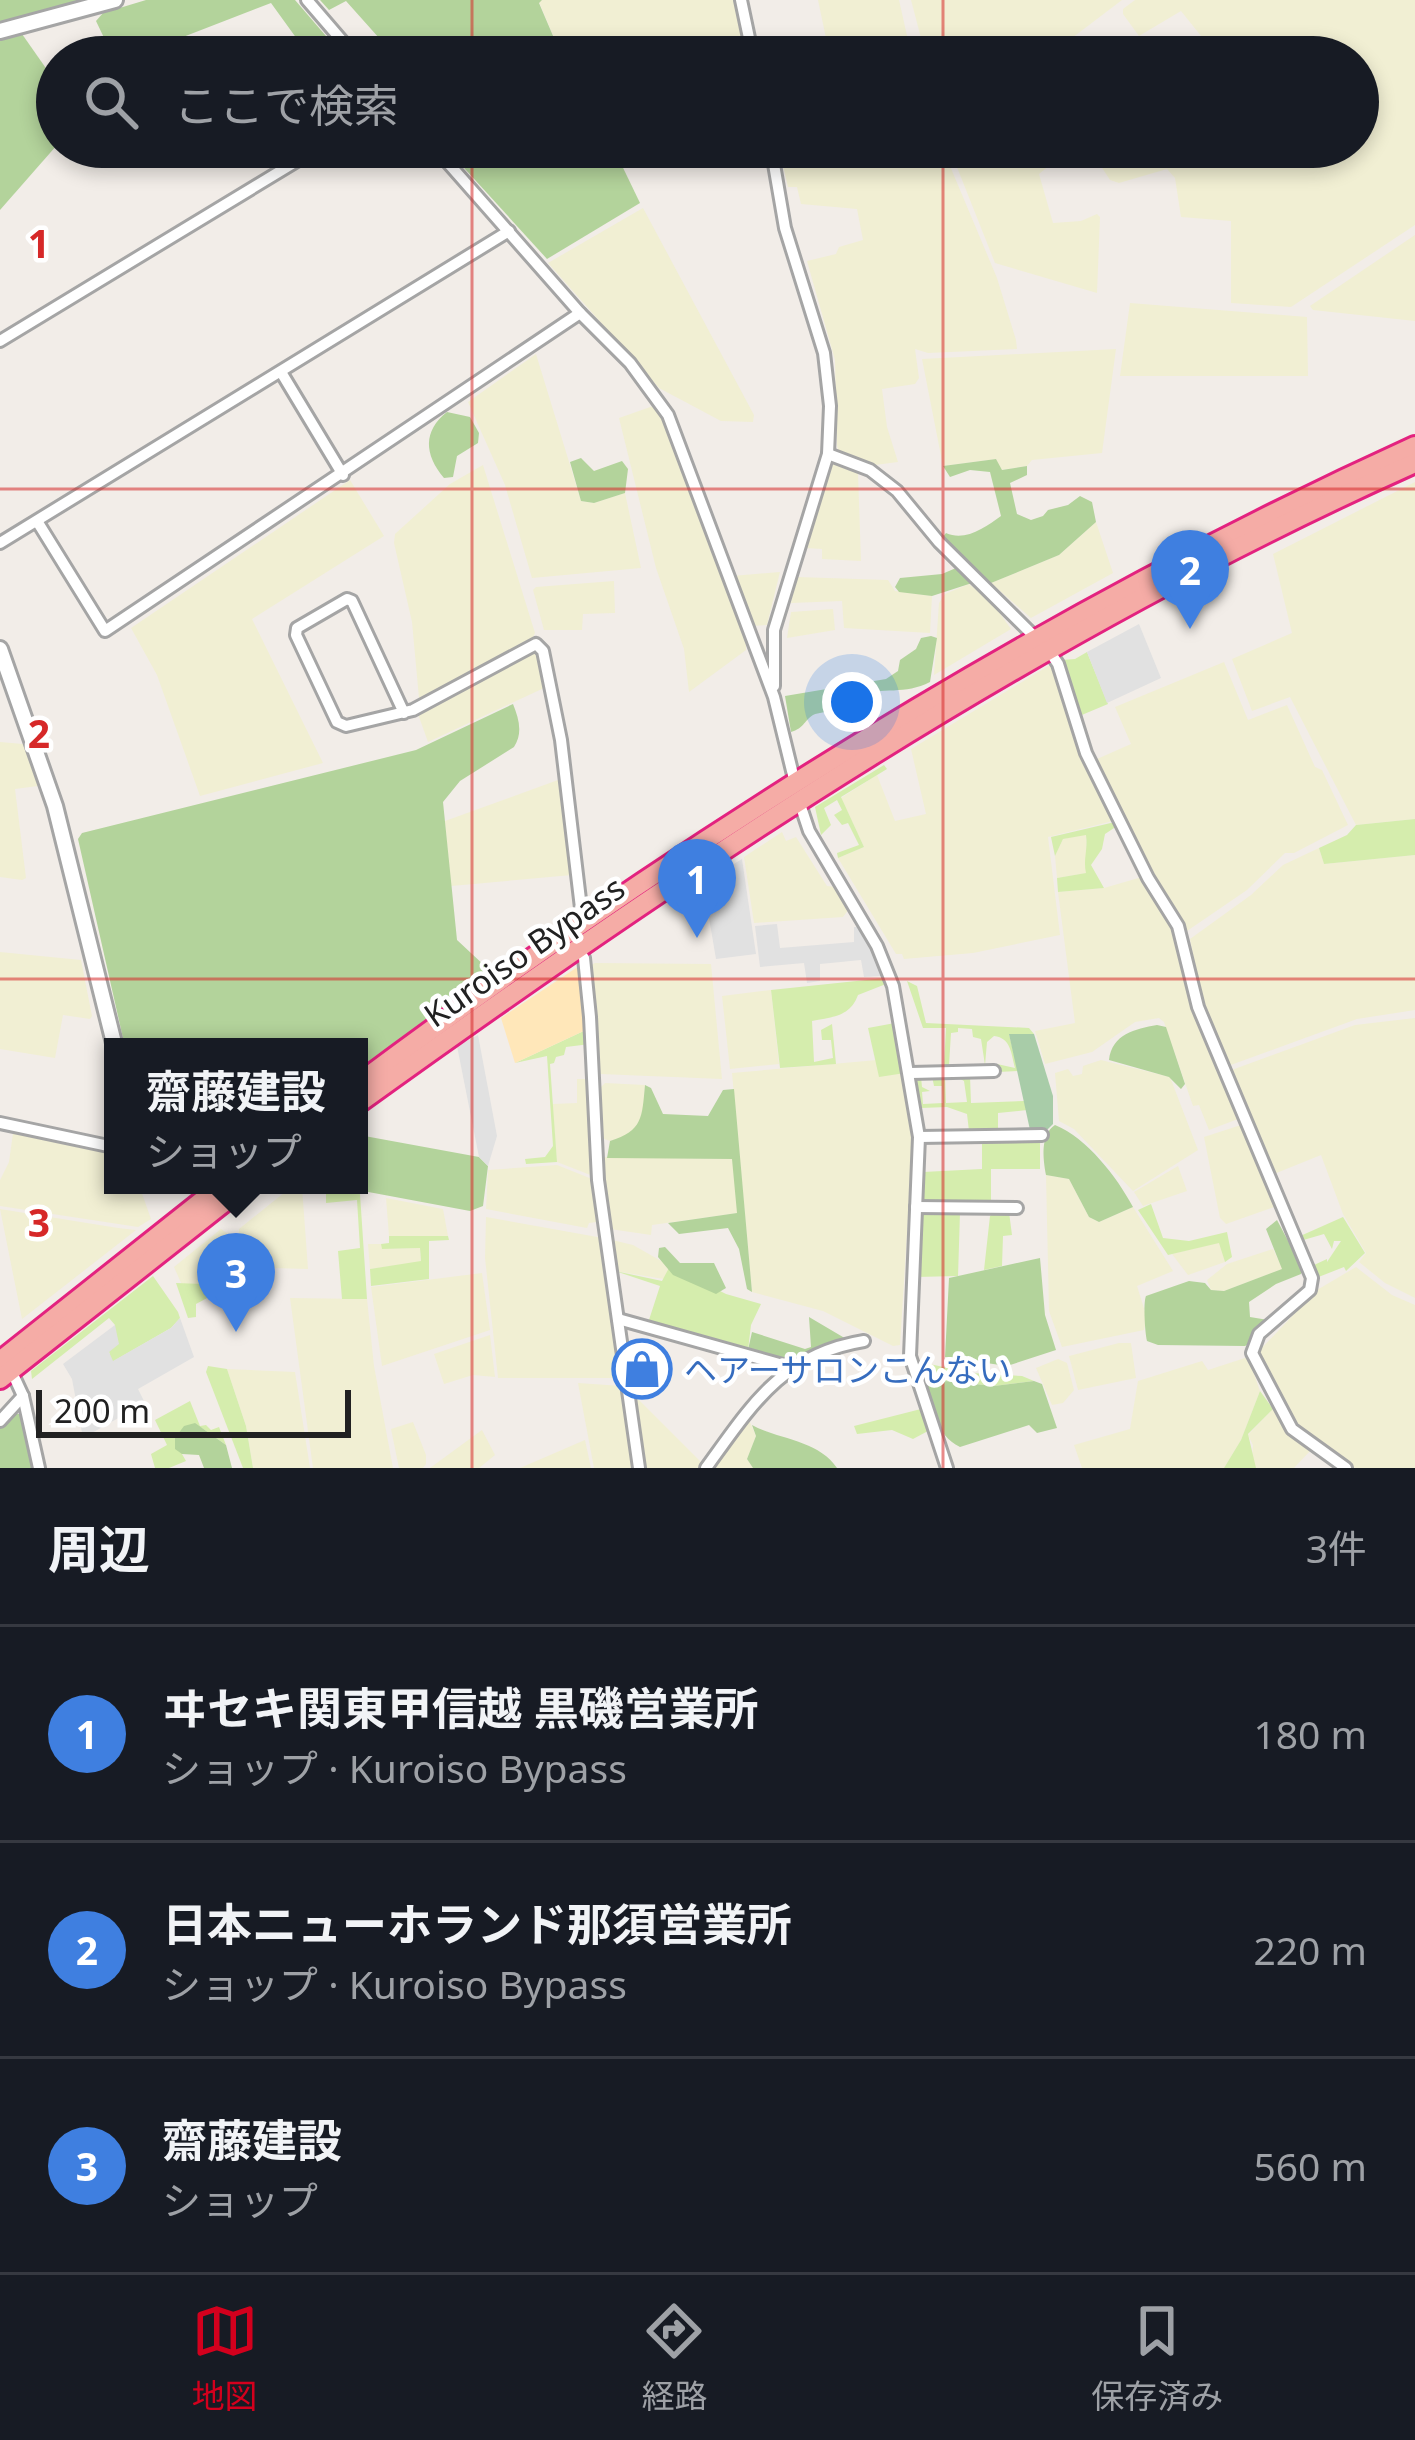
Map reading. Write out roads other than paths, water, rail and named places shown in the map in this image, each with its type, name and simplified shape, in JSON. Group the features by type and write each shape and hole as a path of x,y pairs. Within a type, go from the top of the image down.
{"highway":[{"name":"Kuroiso Bypass","path":"368,1077 589,918 795,780 1415,446"},
{"name":"Kuroiso Bypass","path":"368,1097 577,948 1043,645 1415,463"},
{"path":"4,1367 224,1194"}],"street":[{"path":"0,32 115,0"},
{"path":"307,0 338,36"},
{"path":"741,0 749,36"},
{"path":"0,340 285,168"},
{"path":"453,168 648,384 668,415 774,697 809,831 889,971 919,1137 910,1356 946,1468"},
{"path":"774,697 774,630 828,454 828,378 816,323 785,228 775,168"},
{"path":"0,543 509,232"},
{"path":"38,521 105,631 580,313"},
{"path":"281,372 343,475"},
{"path":"828,454 870,470 897,491 939,542 1058,664 1086,754 1148,878 1178,926 1198,1007 1312,1278 1310,1290 1259,1334 1253,1344 1255,1363 1292,1429 1346,1468"},
{"path":"404,712 352,601 347,599 297,628 338,722 346,726 404,712 536,644 543,651 561,740 581,908 589,918"},
{"path":"0,649 56,806 114,1038"},
{"path":"577,948 584,958 596,1078 598,1180 638,1468"},
{"path":"910,1073 994,1071"},
{"path":"0,1124 104,1146"},
{"path":"919,1137 1042,1135"},
{"path":"916,1208 1017,1208"},
{"path":"618,1319 790,1367"},
{"path":"706,1468 755,1399 790,1367 864,1341"},
{"path":"4,1367 23,1396 39,1468"},
{"path":"0,1421 23,1396"}],"place":[{"name":"日本ニューホランド那須営業所","path":"1190,629"},
{"name":"ヰセキ関東甲信越 黒磯営業所","path":"697,938"},
{"name":"齋藤建設","path":"236,1332"},
{"name":"ヘアーサロンこんない","path":"642,1369"}]}
